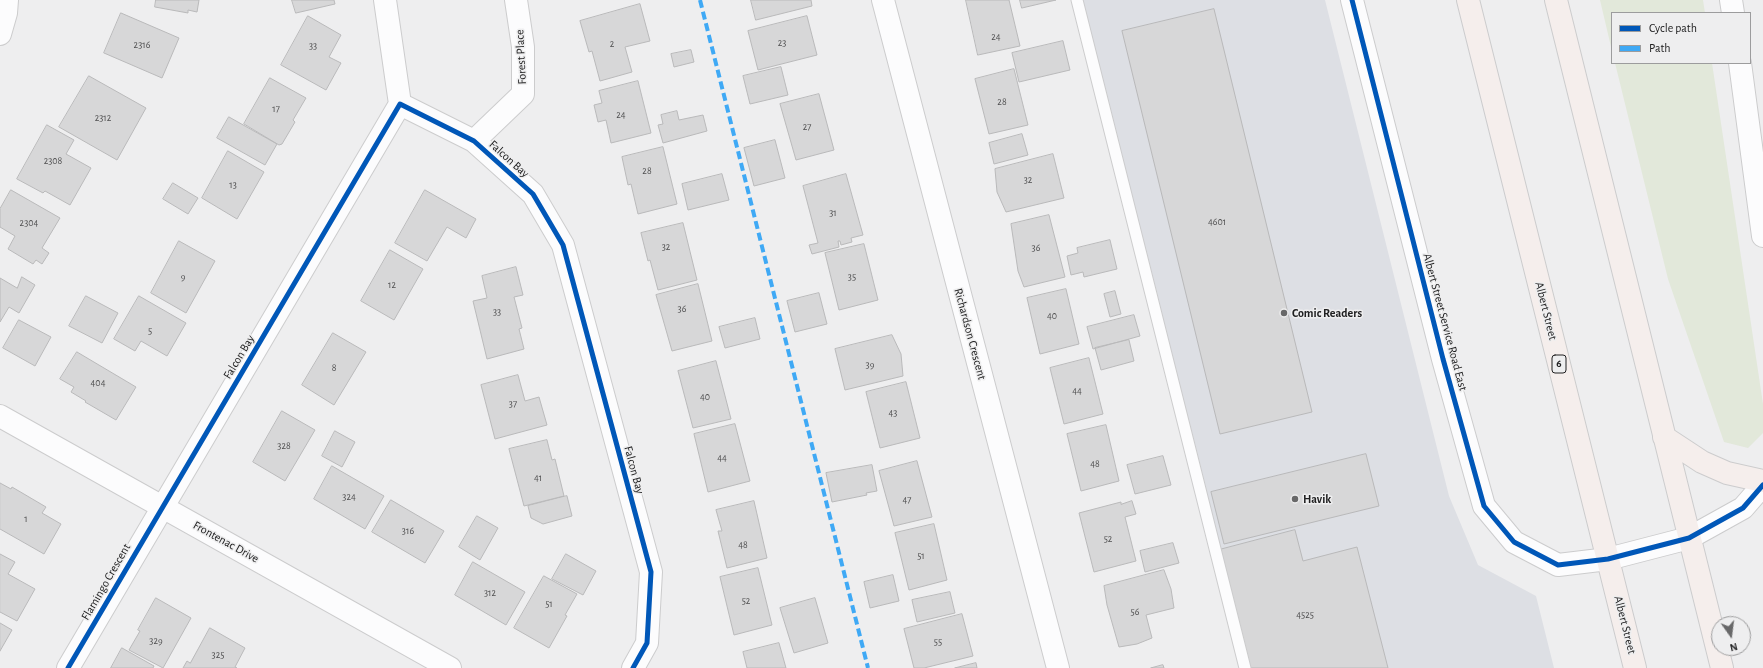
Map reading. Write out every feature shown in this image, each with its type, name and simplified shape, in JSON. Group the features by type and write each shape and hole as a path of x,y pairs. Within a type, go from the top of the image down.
{"main road":[{"name":"Albert Street","path":"1468,0 1635,668"},
{"path":"1556,0 1722,668"},
{"path":"1664,437 1702,462 1714,468 1727,473 1763,481"}],"street":[{"path":"0,34 6,13 7,0"},
{"path":"384,0 400,104"},
{"name":"Forest Place","path":"474,142 523,94 523,47 516,0"},
{"name":"Richardson Crescent","path":"883,0 1058,668"},
{"name":"Albert Street Service Road East","path":"1352,0 1443,359 1484,506 1514,542 1558,565 1608,559 1689,538 1743,508 1763,486"},
{"path":"1731,0 1733,12"},
{"path":"1740,64 1763,236"},
{"name":"Falcon Bay","path":"162,506 400,104 474,142 533,194 563,245 651,572 647,644 633,668"},
{"name":"Frontenac Drive","path":"0,416 450,668"},
{"name":"Flamingo Crescent","path":"68,668 162,506"}],"lane":[{"path":"1077,0 1245,668"}],"shaded area":[{"path":"1078,0 1325,0 1449,496 1478,565 1536,596 1554,668 1247,668"},
{"path":"1600,0 1703,0 1705,12 1611,12 1611,47"},
{"path":"1615,64 1712,64 1763,404 1763,433 1748,448 1724,442 1668,279"}],"building":[{"path":"156,0 199,0 197,12 188,10 188,13 155,7"},
{"path":"292,0 334,0 335,4 296,13"},
{"path":"751,0 811,0 812,6 756,20"},
{"path":"966,0 1009,0 1020,46 978,55"},
{"path":"1020,0 1056,0 1022,8"},
{"path":"640,4 650,41 625,47 632,72 600,81 592,51 589,52 580,21"},
{"path":"1214,9 1312,412 1220,434 1122,31"},
{"path":"121,13 179,38 162,78 104,53"},
{"path":"308,16 341,35 329,57 341,63 326,90 281,65"},
{"path":"807,16 817,55 758,70 748,31"},
{"path":"1063,41 1070,70 1019,82 1012,53"},
{"path":"691,50 694,62 674,67 671,54"},
{"path":"781,67 788,95 750,104 743,76"},
{"path":"1014,69 1028,125 989,134 975,79"},
{"path":"89,76 146,108 117,160 59,127"},
{"path":"270,78 306,98 293,120 295,122 282,144 279,145 244,124"},
{"path":"638,81 651,133 611,143 606,120 598,122 594,105 602,103 599,91"},
{"path":"819,94 834,150 796,160 780,104"},
{"path":"677,111 679,120 703,115 707,131 663,143 658,125 663,124 661,115"},
{"path":"229,117 277,144 265,165 217,138"},
{"path":"47,125 74,140 66,154 91,168 70,205 45,191 43,193 17,179"},
{"path":"1022,134 1028,155 994,164 989,143"},
{"path":"775,140 785,178 754,186 744,148"},
{"path":"663,147 677,204 638,214 631,184 628,185 622,157"},
{"path":"228,151 264,172 237,219 202,198"},
{"path":"1053,154 1064,198 1006,212 997,192 995,169"},
{"path":"722,174 729,200 688,210 682,184"},
{"path":"846,174 863,235 851,238 852,242 841,245 840,241 838,241 839,247 812,254 809,245 818,243 803,186"},
{"path":"173,183 198,198 188,214 163,199"},
{"path":"11,190 60,218 42,248 49,253 42,264 36,260 33,264 8,249 15,236 0,227 0,209"},
{"path":"425,190 476,219 466,238 447,227 427,261 395,243"},
{"path":"1049,215 1065,277 1024,287 1018,271 1011,224"},
{"path":"683,223 697,280 658,290 650,260 648,261 641,233"},
{"path":"1110,240 1117,269 1084,277 1083,272 1071,275 1067,256 1078,253 1077,248"},
{"path":"179,241 215,261 186,313 151,293"},
{"path":"864,244 878,300 839,310 825,253"},
{"path":"390,250 423,269 394,320 361,301"},
{"path":"516,267 523,295 514,297 522,328 519,329 524,349 487,359 473,301 487,298 482,276"},
{"path":"22,277 35,285 19,313 9,307 0,322 0,278 17,288"},
{"path":"698,284 712,341 672,351 656,295"},
{"path":"1066,289 1079,344 1040,354 1027,298"},
{"path":"1115,291 1121,314 1110,317 1104,294"},
{"path":"819,293 827,324 795,332 787,301"},
{"path":"86,296 118,313 102,343 69,326"},
{"path":"139,296 186,323 167,356 141,341 135,351 114,339"},
{"path":"1134,315 1140,336 1093,349 1087,327"},
{"path":"755,318 760,339 725,348 719,327"},
{"path":"19,320 51,337 35,366 3,348"},
{"path":"333,333 366,352 334,405 302,385"},
{"path":"892,335 901,354 903,376 845,390 835,349"},
{"path":"1129,340 1134,361 1101,370 1095,348"},
{"path":"77,352 136,387 116,420 71,392 74,387 60,379"},
{"path":"1089,358 1103,414 1064,424 1050,368"},
{"path":"716,361 731,419 693,428 678,371"},
{"path":"518,375 525,401 539,397 547,425 495,439 481,385"},
{"path":"906,382 920,438 880,448 866,392"},
{"path":"282,411 315,430 285,481 253,462"},
{"path":"735,424 750,481 708,492 694,434"},
{"path":"1106,425 1119,481 1081,491 1067,434"},
{"path":"335,431 355,442 342,467 322,456"},
{"path":"547,440 552,460 555,459 564,496 524,506 509,449"},
{"name":"Havik","path":"1366,454 1379,506 1224,544 1211,492"},
{"path":"1163,456 1171,485 1135,494 1127,465"},
{"path":"917,461 932,517 894,526 879,471"},
{"path":"872,465 877,491 866,493 867,495 832,502 826,473"},
{"path":"332,466 384,496 365,529 314,499"},
{"path":"0,483 11,489 12,487 46,507 42,513 61,524 44,554 0,529"},
{"path":"567,496 572,516 543,524 531,518 528,506"},
{"path":"391,500 444,531 425,563 372,532"},
{"path":"754,501 767,558 727,568 718,531 722,531 716,510"},
{"path":"1132,501 1136,514 1125,517 1136,561 1094,572 1079,513 1121,502 1121,504"},
{"path":"477,516 498,528 480,560 459,547"},
{"path":"934,524 947,580 909,590 895,533"},
{"path":"1295,530 1303,561 1357,547 1388,668 1248,668 1219,550"},
{"path":"1173,543 1179,563 1145,572 1140,551"},
{"path":"0,554 15,562 8,574 35,589 17,621 0,612"},
{"path":"566,554 596,571 583,595 552,579"},
{"path":"473,562 525,592 506,625 455,595"},
{"path":"758,568 772,625 734,635 720,577"},
{"path":"1164,570 1171,589 1174,608 1146,615 1152,638 1137,644 1119,647 1107,605 1104,586"},
{"path":"893,575 899,601 870,608 864,582"},
{"path":"544,576 577,594 565,615 567,616 549,648 514,628"},
{"path":"950,592 955,613 917,622 912,600"},
{"path":"156,598 191,618 163,668 129,650 140,631 138,630"},
{"path":"815,598 828,643 794,653 780,608"},
{"path":"962,614 973,656 924,668 914,668 904,629"},
{"path":"0,623 12,630 0,651"},
{"path":"210,628 245,648 235,667 237,668 183,668 187,661 190,663"},
{"path":"779,643 786,668 747,668 743,652"},
{"path":"122,648 154,666 153,668 111,668"},
{"path":"976,663 977,668 955,668"},
{"path":"1163,665 1164,668 1151,668"}],"marked path":[{"path":"700,0 868,668"}],"cycle path":[{"path":"1352,0 1443,359 1484,506 1514,542 1558,565 1608,559 1689,538 1743,508 1763,485"},
{"path":"68,668 400,104 474,141 533,194 563,245 651,572 647,643 633,668"}],"place":[{"name":"Comic Readers","path":"1284,313"},
{"name":"Havik","path":"1295,499"}]}
